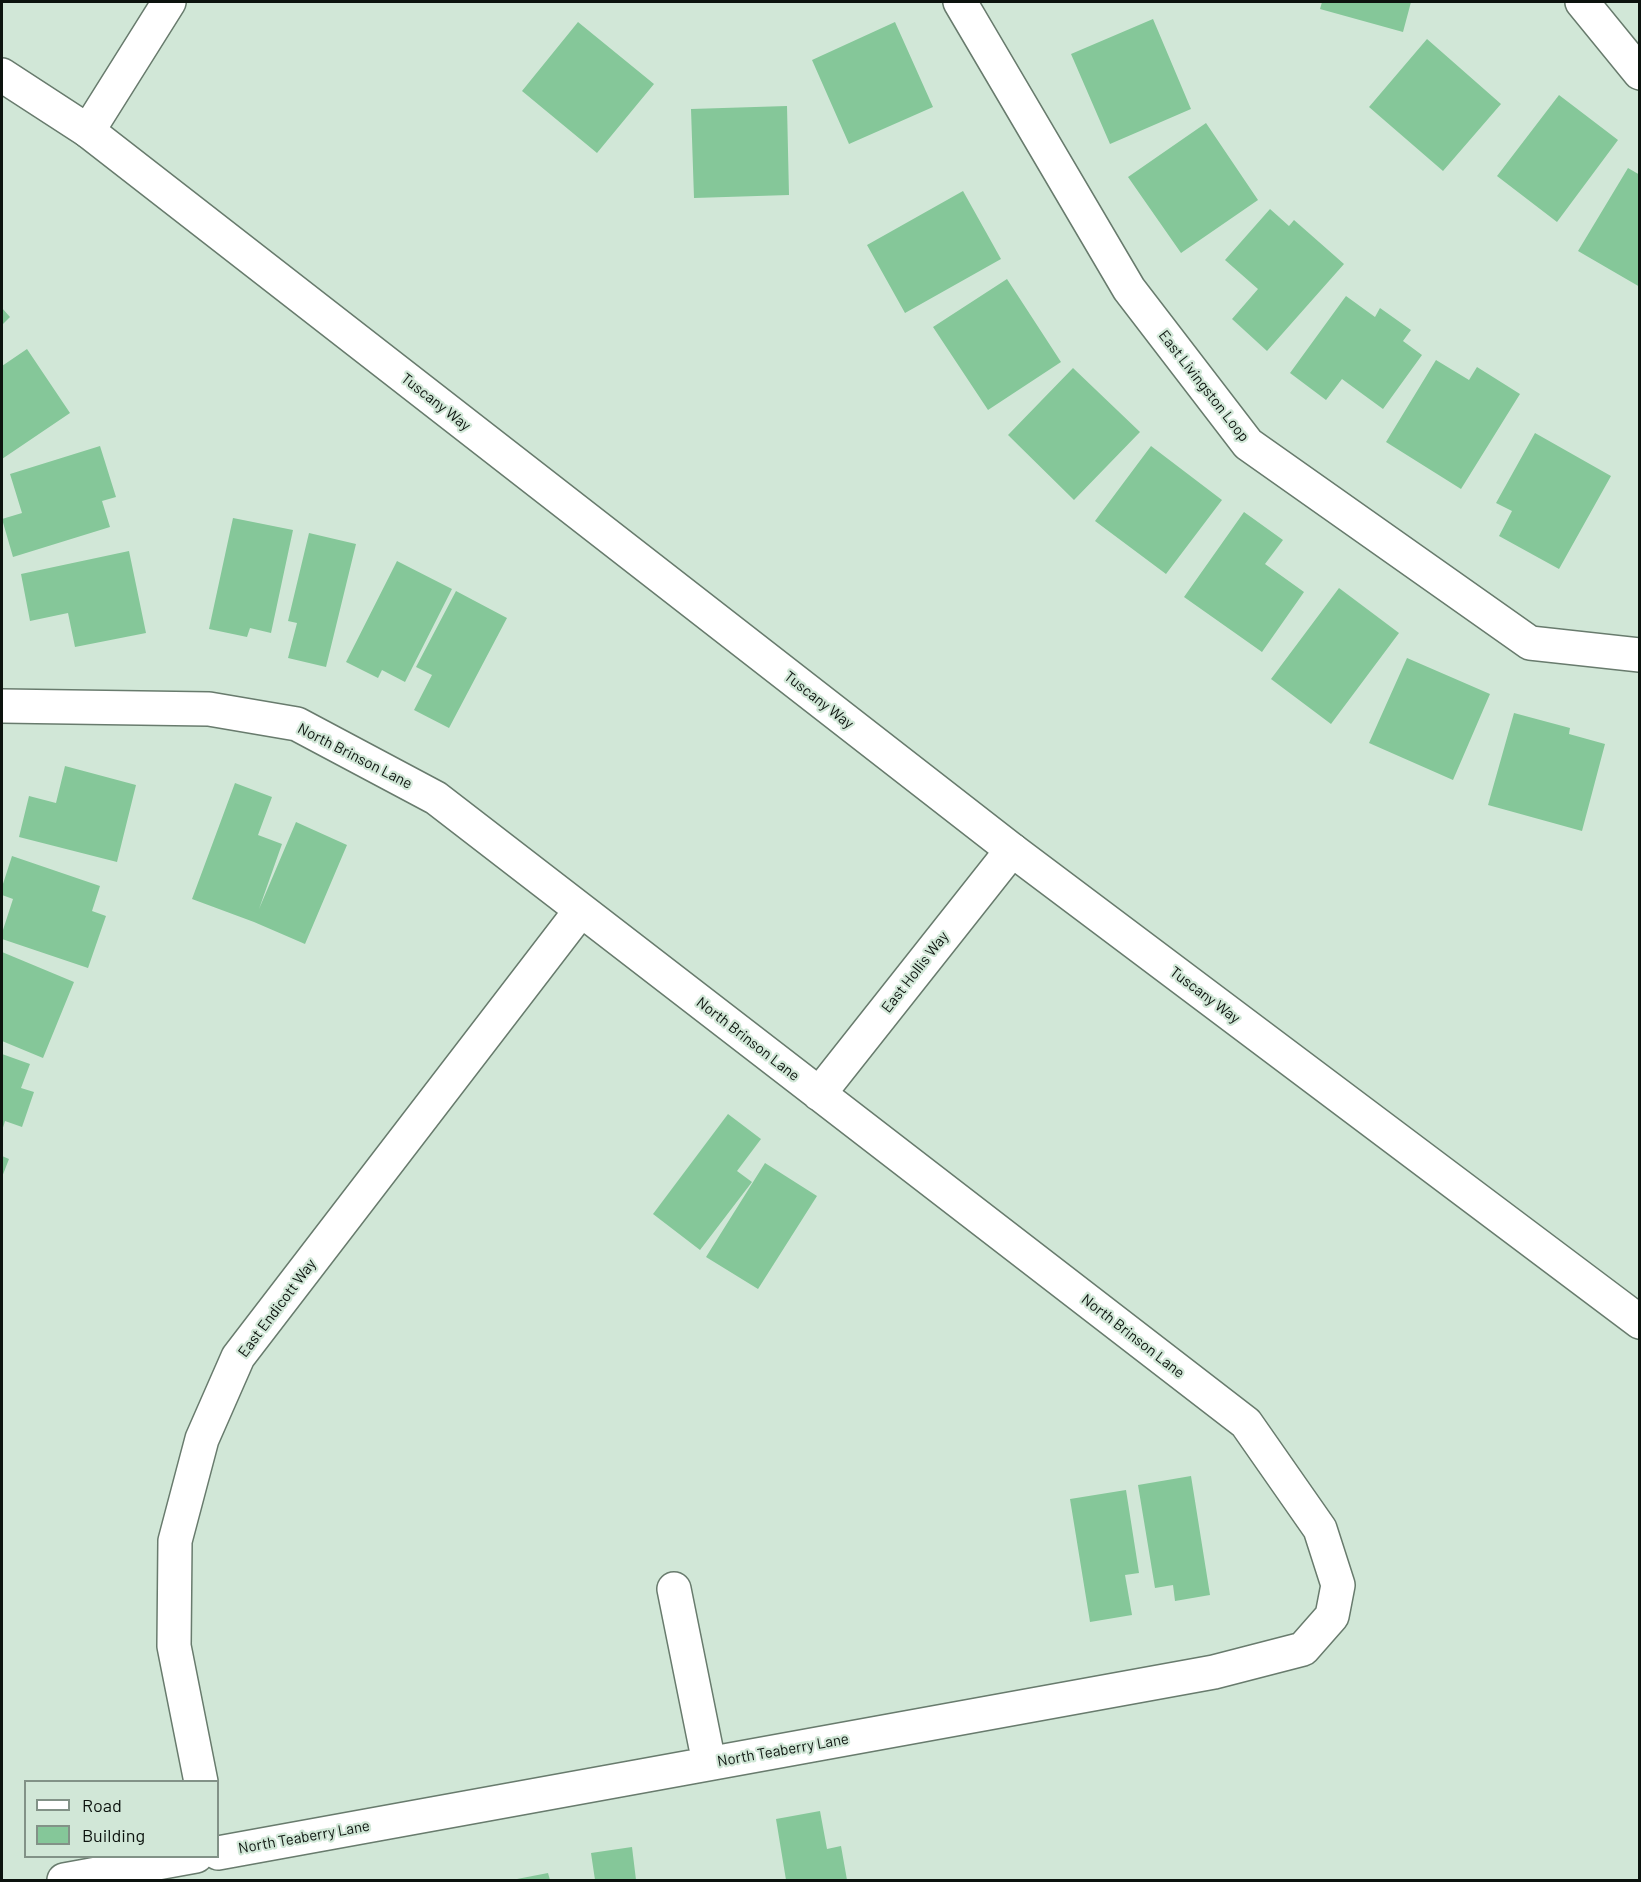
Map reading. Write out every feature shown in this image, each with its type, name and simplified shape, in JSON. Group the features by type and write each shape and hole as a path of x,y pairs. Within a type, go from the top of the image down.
{"street":[{"path":"88,131 169,2"},
{"name":"East Livingston Loop","path":"960,2 1129,289 1248,444 1530,643 1640,655"},
{"path":"1582,2 1640,73"},
{"name":"Tuscany Way","path":"2,75 88,131 1012,850 1640,1322"},
{"name":"North Brinson Lane","path":"2,706 209,709 297,724 436,798 1246,1423 1320,1529 1338,1585 1332,1616"},
{"name":"East Hollis Way","path":"819,1094 1012,850"},
{"name":"East Endicott Way","path":"201,1780 174,1646 175,1541 202,1439 238,1357 581,910"},
{"path":"674,1589 709,1763"},
{"name":"North Teaberry Lane","path":"219,1852 1214,1672 1303,1649 1332,1616"},
{"path":"64,1881 190,1858"}],"building":[{"path":"1322,2 1411,2 1403,32 1320,9"},
{"path":"1153,19 1191,109 1110,144 1071,54"},
{"path":"578,22 654,84 597,153 522,91"},
{"path":"895,22 933,107 849,144 812,60"},
{"path":"1427,39 1501,104 1443,171 1369,107"},
{"path":"1559,95 1618,140 1557,222 1497,176"},
{"path":"787,106 789,195 694,198 691,109"},
{"path":"1206,123 1258,200 1181,253 1128,177"},
{"path":"1628,168 1640,175 1640,287 1578,251"},
{"path":"963,191 1001,259 905,313 867,245"},
{"path":"1270,209 1289,226 1294,220 1344,264 1267,351 1232,319 1258,289 1225,260"},
{"path":"1007,279 1061,362 988,410 933,327"},
{"path":"1346,296 1375,317 1380,308 1411,330 1403,341 1422,355 1383,409 1342,379 1326,400 1290,373"},
{"path":"2,308 10,317 2,325"},
{"path":"27,349 70,413 2,459 2,366"},
{"path":"1436,360 1469,380 1477,367 1520,394 1461,489 1386,442"},
{"path":"1073,368 1140,432 1074,500 1008,435"},
{"path":"1535,433 1611,476 1559,569 1499,536 1512,511 1496,503"},
{"path":"100,446 116,497 102,501 110,527 13,557 2,519 22,513 10,474"},
{"path":"1151,446 1222,500 1166,574 1095,521"},
{"path":"1244,512 1283,540 1265,564 1304,592 1262,652 1184,597"},
{"path":"233,518 293,530 271,633 250,628 247,637 209,629"},
{"path":"309,533 356,544 326,667 288,658 297,623 288,621"},
{"path":"129,551 146,633 75,647 68,613 30,621 21,574"},
{"path":"397,561 452,589 405,682 382,670 378,678 346,662"},
{"path":"1339,588 1399,633 1331,724 1271,679"},
{"path":"456,591 507,618 449,728 414,710 432,675 416,667"},
{"path":"1407,658 1490,694 1453,780 1369,743"},
{"path":"1514,713 1570,728 1569,734 1605,744 1582,831 1488,805"},
{"path":"65,766 136,785 117,862 19,837 29,796 56,803"},
{"path":"235,783 272,797 258,835 282,844 259,909 296,822 347,845 305,944 192,899"},
{"path":"12,856 100,886 92,911 106,916 88,968 2,939 13,899 2,895 2,887"},
{"path":"2,952 74,982 43,1058 2,1041"},
{"path":"2,1054 30,1064 21,1088 34,1092 22,1127 5,1121 2,1131"},
{"path":"728,1114 761,1139 737,1171 752,1182 700,1250 653,1214"},
{"path":"2,1156 9,1159 2,1177"},
{"path":"765,1163 817,1196 758,1289 706,1257"},
{"path":"1191,1476 1210,1595 1175,1601 1173,1585 1155,1588 1138,1485"},
{"path":"1126,1490 1139,1573 1125,1575 1132,1615 1090,1622 1070,1499"},
{"path":"820,1811 827,1849 841,1846 847,1880 786,1880 776,1819"},
{"path":"632,1847 636,1880 595,1880 591,1853"},
{"path":"548,1873 550,1880 517,1880 517,1879"}]}
